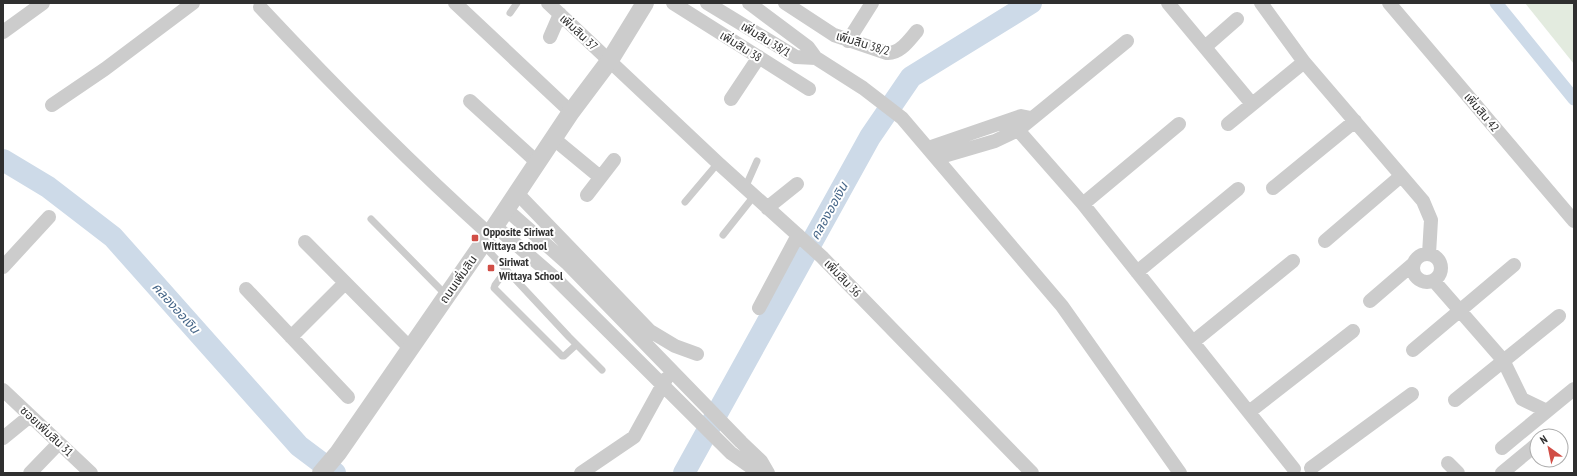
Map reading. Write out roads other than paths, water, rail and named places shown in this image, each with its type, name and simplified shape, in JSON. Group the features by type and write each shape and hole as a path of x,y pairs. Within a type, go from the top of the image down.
{"street":[{"path":"52,105 105,69 193,3"},
{"path":"455,3 571,112"},
{"name":"เพิ่มสิน 37","path":"548,3 610,60"},
{"name":"ถนนเพิ่มสิน","path":"321,473 338,452 489,234 571,112 610,60 645,3"},
{"name":"เพิ่มสิน 38","path":"673,3 809,88"},
{"name":"เพิ่มสิน 38/1","path":"707,3 796,57 816,58"},
{"name":"เพิ่มสิน 38/1","path":"749,3 808,47 816,58"},
{"name":"เพิ่มสิน 38/2","path":"785,3 800,7 834,35 887,53 893,54 898,51 917,31"},
{"path":"848,41 872,3"},
{"path":"1168,3 1252,104"},
{"path":"1261,3 1304,62 1423,201 1431,220 1429,254"},
{"name":"เพิ่มสิน 42","path":"1389,3 1574,221"},
{"path":"3,32 40,4"},
{"path":"260,7 322,74 424,175 489,234 555,278 731,453 755,470 767,473"},
{"path":"550,37 560,14"},
{"path":"1205,47 1238,19"},
{"path":"766,38 777,24"},
{"path":"932,153 995,142 1018,130 1127,41"},
{"path":"731,99 759,57"},
{"path":"816,58 863,88 902,118 1062,306 1180,473"},
{"name":"เพิ่มสิน 36","path":"610,60 718,163 822,257 1032,473"},
{"path":"1228,124 1304,62"},
{"path":"470,101 538,163"},
{"path":"932,153 1021,116 1031,118"},
{"path":"1274,188 1355,122"},
{"path":"1083,204 1179,124"},
{"path":"1018,130 1083,204 1249,412 1293,471 1303,465 1313,471 1412,394"},
{"path":"554,139 600,177"},
{"path":"586,195 614,160"},
{"path":"1325,241 1401,176"},
{"path":"767,208 798,184"},
{"path":"1137,272 1238,189"},
{"path":"516,193 650,331 675,346 696,354"},
{"path":"506,209 568,264 761,461 767,473"},
{"path":"3,267 49,217"},
{"path":"759,308 799,236"},
{"path":"304,242 410,348"},
{"path":"1370,301 1413,264 1420,256 1429,254 1438,259 1441,263 1440,273 1434,281 1429,283 1420,281 1413,273 1413,264"},
{"path":"1193,342 1293,261"},
{"path":"1413,350 1514,265"},
{"path":"1434,281 1503,360 1522,399 1547,410"},
{"path":"291,337 345,283"},
{"path":"246,289 348,397"},
{"path":"1455,400 1559,316"},
{"path":"1249,412 1353,331"},
{"path":"581,473 634,437 662,385 672,370"},
{"path":"1502,448 1574,389"},
{"name":"ซอยเพิ่มสิน 31","path":"3,390 91,473"},
{"path":"3,438 30,416"},
{"path":"30,473 59,443"},
{"path":"1502,473 1529,451"}],"lane":[{"path":"510,13 517,3"},
{"path":"723,235 750,192 757,161"},
{"path":"684,202 718,163"},
{"path":"371,219 446,295"},
{"path":"489,234 506,270 576,345 602,370"},
{"path":"506,270 494,288 562,356 564,356 576,345"}],"waterway":[{"name":"คลองออเงิน","path":"684,473 870,137 911,77 1031,3"},
{"path":"1496,3 1574,99"},
{"name":"คลองออเงิน","path":"3,160 48,187 113,237 299,446 335,473"}],"place":[{"name":"Opposite Siriwat Wittaya School","path":"475,238"},
{"name":"Siriwat Wittaya School","path":"491,268"}]}
